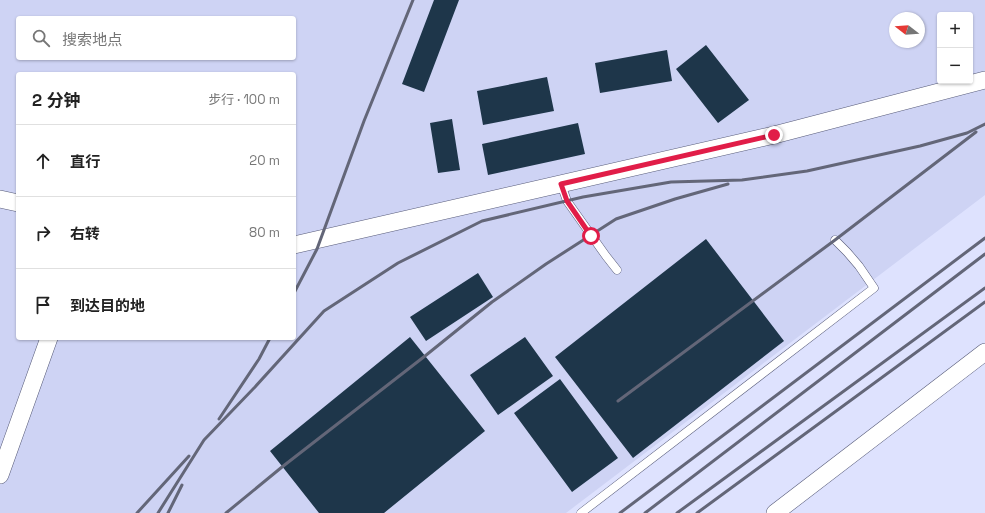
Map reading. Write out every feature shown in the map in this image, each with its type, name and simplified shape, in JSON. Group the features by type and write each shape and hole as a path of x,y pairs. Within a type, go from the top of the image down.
{"street":[{"path":"296,246 774,135 985,80"},
{"path":"0,199 16,203"},
{"path":"0,475 48,340"},
{"path":"774,513 985,352"}],"lane":[{"path":"561,184 567,201 617,270"},
{"path":"581,513 874,288 847,252 834,240"}],"shaded area":[{"path":"0,0 985,0 985,195 566,513 0,513"}],"building":[{"path":"434,0 459,0 424,92 402,84"},
{"path":"706,45 749,100 718,123 676,69"},
{"path":"667,50 672,81 600,93 595,63"},
{"path":"547,77 554,111 483,125 477,91"},
{"path":"452,119 460,170 438,173 430,123"},
{"path":"578,123 585,154 488,175 482,144"},
{"path":"706,239 784,341 633,458 555,357"},
{"path":"478,273 493,297 426,341 410,317"},
{"path":"410,337 485,431 384,513 319,513 270,451"},
{"path":"525,337 553,376 498,415 470,375"},
{"path":"560,379 618,458 572,492 514,413"}],"railway":[{"path":"296,289 317,249 364,121 413,0"},
{"path":"158,513 204,440 255,387 324,311 398,263 482,221 583,197 671,182 742,180 807,171 920,146 967,133 985,124"},
{"path":"618,401 835,240 976,132"},
{"path":"226,513 282,467 492,302 546,264 616,219 675,199 728,184"},
{"path":"620,513 985,238"},
{"path":"645,513 985,254"},
{"path":"677,513 985,288"},
{"path":"697,513 985,302"},
{"path":"219,419 259,359 269,340"},
{"path":"137,513 189,456"},
{"path":"168,513 182,485"}],"route":[{"path":"591,236 567,201 561,184 774,135"}]}
